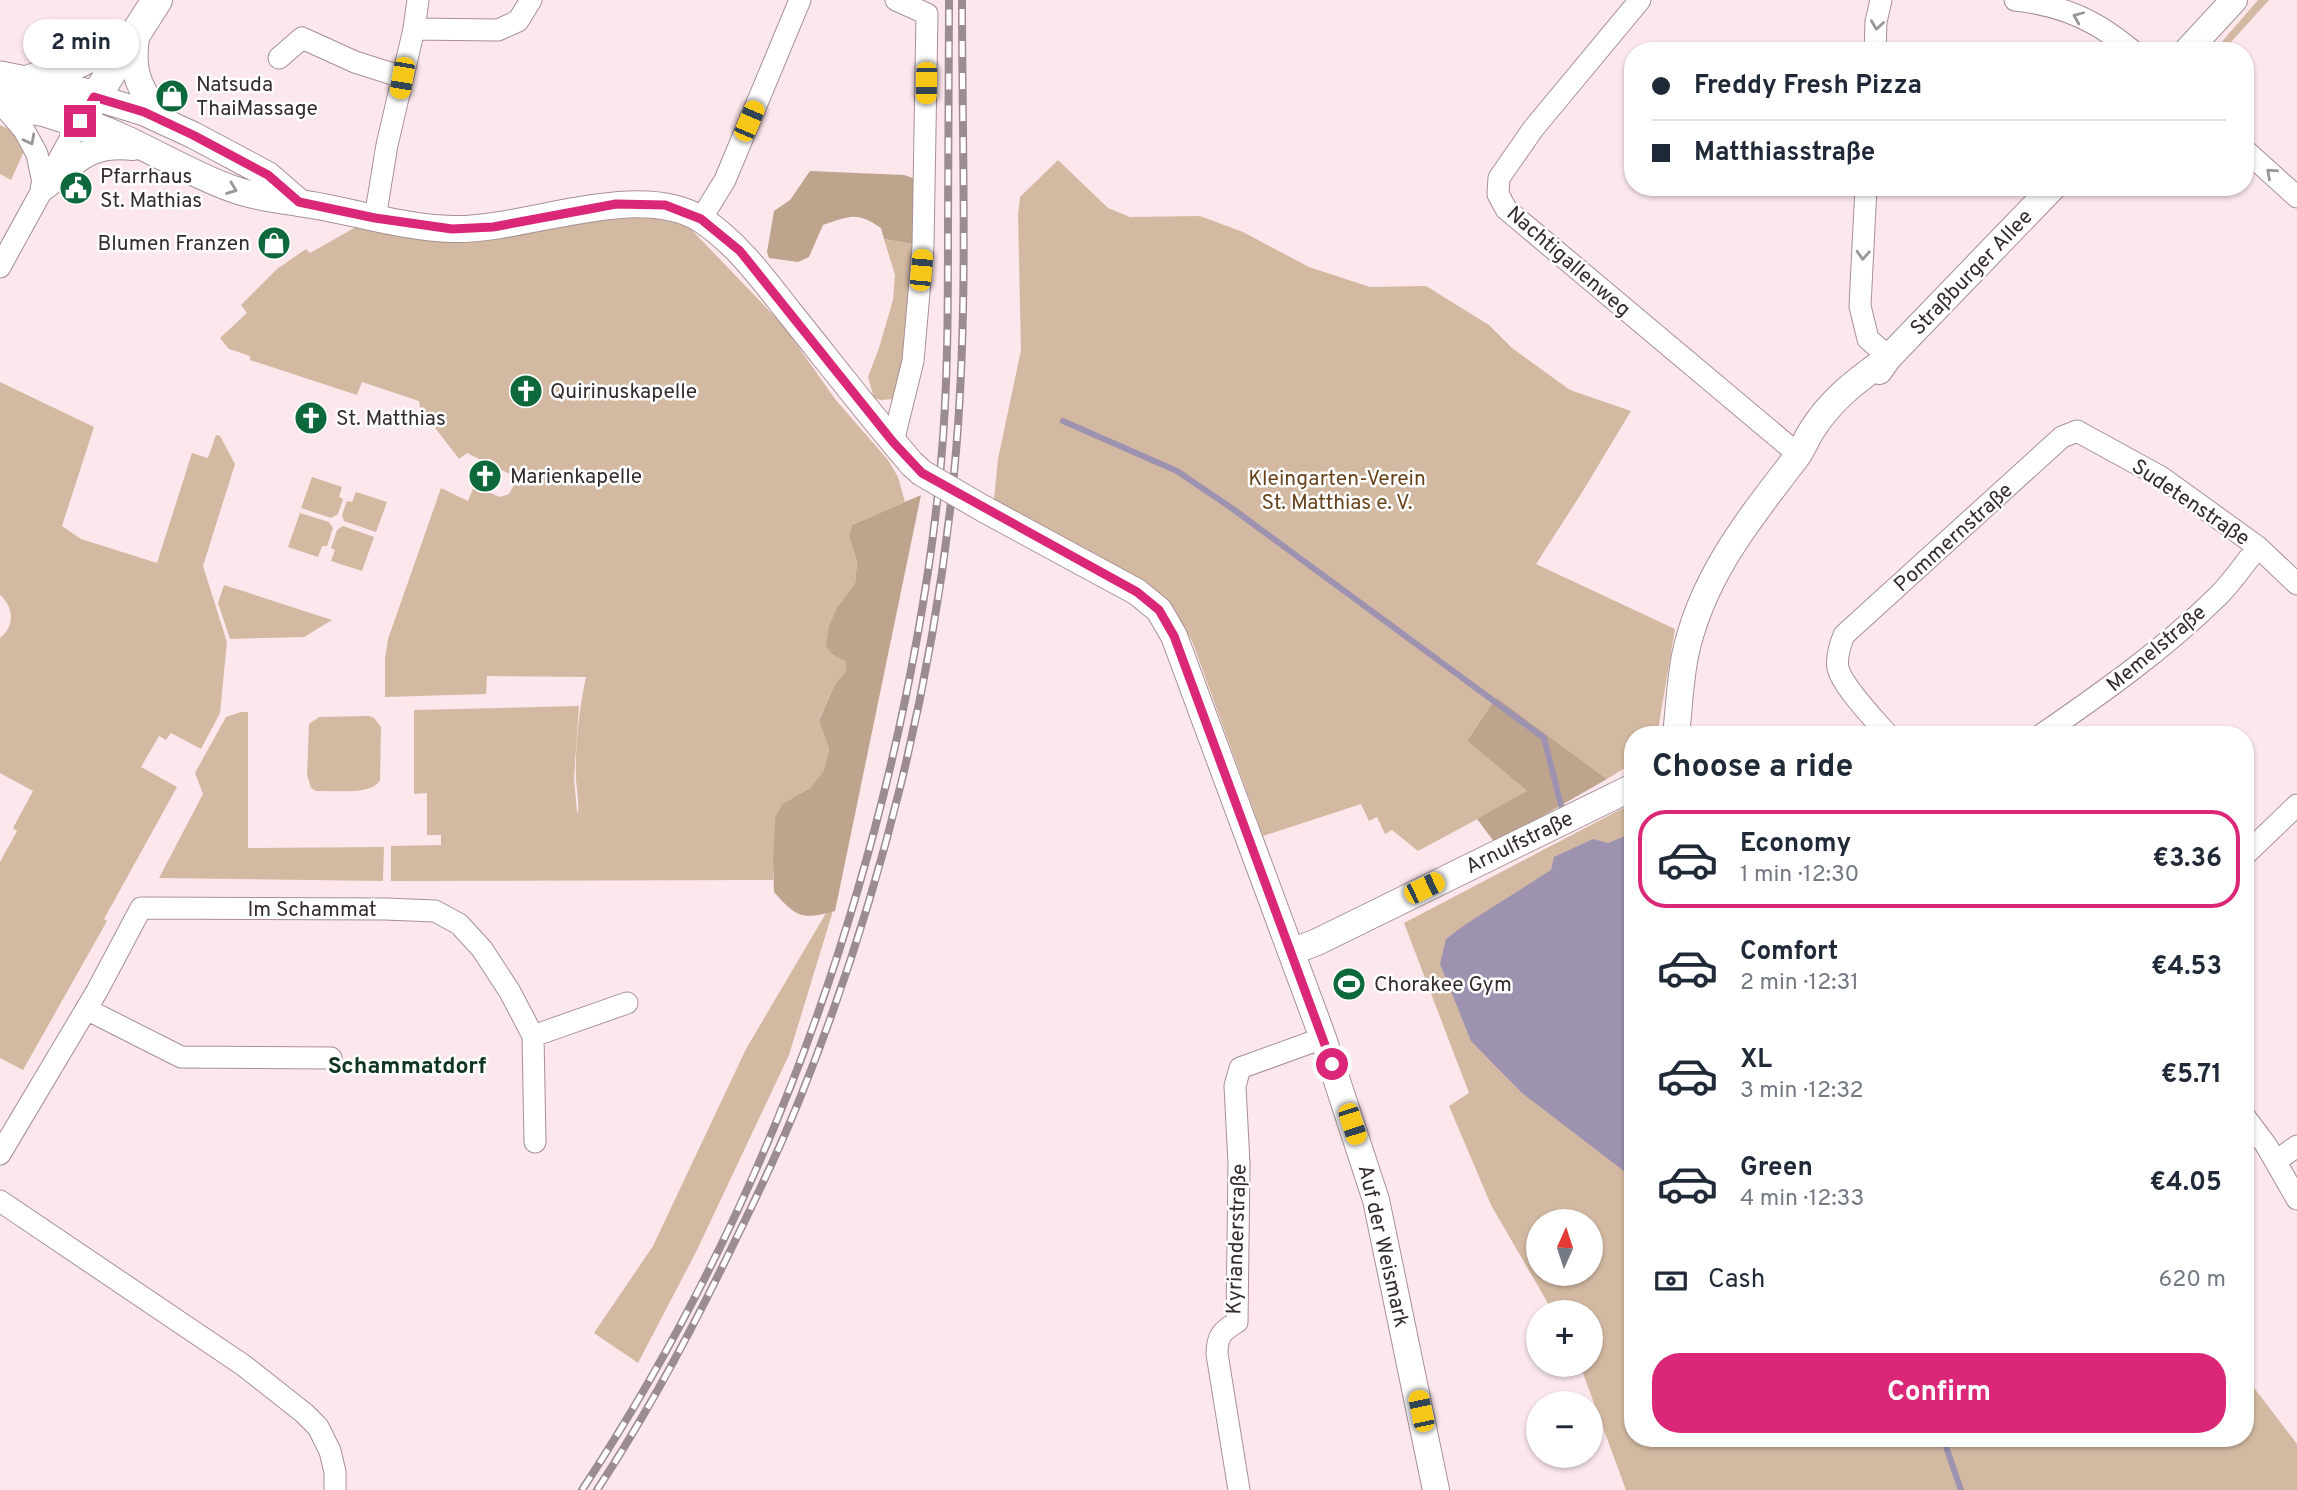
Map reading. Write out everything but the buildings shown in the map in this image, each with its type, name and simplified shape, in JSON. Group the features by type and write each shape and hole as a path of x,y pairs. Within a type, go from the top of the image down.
{"main road":[{"path":"5,91 87,109 157,0"},
{"path":"5,91 76,64 137,33"}],"street":[{"path":"375,218 418,0"},
{"path":"414,29 498,30 518,21 531,0"},
{"path":"701,219 725,180 800,0"},
{"path":"893,442 913,361 923,247 927,14 896,0"},
{"name":"Nachtigallenweg","path":"1640,0 1518,149 1499,178 1498,194 1506,209 1799,455"},
{"path":"1875,42 1881,0"},
{"path":"2015,0 2064,11 2096,24 2121,42"},
{"path":"2196,42 2234,0"},
{"path":"137,33 137,81 166,122"},
{"path":"279,58 302,38 355,62 402,78"},
{"path":"5,91 37,154 44,187"},
{"path":"0,267 87,109 123,105 166,122 268,175 299,202"},
{"name":"Auf der Weismark","path":"87,109 97,126 210,180 247,194 375,218 452,229 493,227 616,204 665,205 701,219 740,251 893,442 922,473 1137,592 1159,610 1174,636 1323,1038 1376,1200 1436,1490"},
{"path":"44,187 76,159 93,150 116,145 146,148"},
{"path":"2254,158 2297,197"},
{"path":"1677,726 1685,656 1693,624 1707,589 1739,533 1799,455 1824,440 1859,399 1889,357 1868,339 1860,306 1866,196"},
{"name":"Straßburger Allee","path":"1889,357 2044,196"},
{"name":"Sudetenstraße","path":"2077,431 2161,477 2258,547 2297,584"},
{"name":"Pommernstraße","path":"1881,726 1848,686 1838,668 1838,651 1844,635 2062,437 2077,431"},
{"name":"Memelstraße","path":"2054,726 2113,685 2185,626 2218,596 2258,547"},
{"name":"Arnulfstraße","path":"1291,952 1317,942 1624,791"},
{"path":"2254,846 2297,805"},
{"name":"Im Schammat","path":"0,1153 86,1009 141,908 435,911 459,923 482,949 510,992 533,1036 535,1142"},
{"path":"533,1036 627,1003"},
{"path":"86,1009 181,1058 331,1058"},
{"name":"Kyrianderstraße","path":"1238,1490 1217,1354 1217,1339 1237,1322 1239,1164 1235,1086 1240,1068 1323,1038"},
{"path":"2254,1130 2276,1161 2297,1199"},
{"path":"2276,1161 2297,1146"},
{"path":"0,1201 243,1366 304,1413 318,1427 330,1451 335,1472 335,1490"}],"green space":[{"path":"2258,0 2269,0 2231,42 2222,42"},
{"path":"0,125 21,135 25,149 11,180 0,174"},
{"name":"Kleingarten-Verein St. Matthias e. V.","path":"1058,160 1108,208 1130,217 1200,216 1243,232 1309,267 1370,287 1426,286 1489,325 1512,348 1570,390 1631,411 1536,564 1675,629 1659,726 1624,726 1624,769 1607,779 1496,697 1467,741 1528,792 1418,851 1392,830 1385,834 1377,817 1369,821 1361,804 1263,836 1192,641 1177,618 1129,580 994,500 998,459 1021,350 1018,214 1020,197"},
{"path":"634,218 687,225 783,325 835,399 888,460 898,477 905,502 852,525 849,536 857,562 855,584 838,606 833,655 846,660 846,671 835,684 819,719 829,749 824,770 810,788 782,804 775,817 773,880 391,881 391,846 441,845 441,835 427,835 427,793 414,794 414,710 579,706 574,778 578,813 577,741 586,677 487,676 486,694 385,697 388,639 441,488 468,501 474,486 500,497 509,494 514,485 512,475 467,453 459,459 420,408 419,401 362,382 357,395 250,360 250,356 229,349 220,338 247,313 241,305 277,269 306,249 310,253 356,227 476,242 571,223"},
{"path":"884,239 912,244 917,257 908,369 894,399 881,400 874,398 868,377 893,300 895,275"},
{"path":"0,382 94,427 62,526 81,539 157,563 192,453 208,458 216,435 220,436 235,464 203,566 227,642 220,713 201,749 171,733 166,740 159,736 141,767 177,787 104,919 107,921 23,1070 0,1058 0,862 17,831 13,828 33,791 0,773 0,638 8,628 11,616 8,605 0,595"},
{"path":"312,477 342,487 339,497 343,499 338,514 331,518 301,508"},
{"path":"356,492 387,502 376,532 344,521 342,515 347,501 352,502"},
{"path":"300,513 329,522 333,528 327,546 322,546 318,557 288,547"},
{"path":"343,526 374,537 362,571 331,561 335,550 331,548 337,530"},
{"path":"224,585 332,620 304,637 230,639 218,603"},
{"path":"248,712 248,848 384,847 383,881 159,878 203,794 195,773 226,717"},
{"path":"369,716 381,727 380,780 376,785 361,790 342,791 316,791 311,788 307,775 309,724 319,717"},
{"path":"1624,808 1624,1447 2254,1447 2254,1388 2297,1444 2297,1490 1626,1490 1603,1428 1603,1391 1590,1391 1584,1377 1603,1377 1603,1300 1546,1300 1538,1286 1603,1286 1603,1209 1526,1209 1526,1265 1491,1205 1449,1106 1469,1093 1404,923"},
{"path":"839,891 789,1055 696,1252 638,1363 594,1333 653,1246 746,1049"}],"shaded area":[{"path":"810,171 904,175 913,178 916,223 912,244 884,239 881,228 865,219 853,217 823,225 809,257 798,262 769,258 767,252 774,211 790,200"},
{"path":"921,495 835,911 801,915 774,892 775,817 782,804 810,788 824,770 829,749 819,720 835,684 846,671 846,661 833,655 826,646 829,626 838,606 855,584 857,562 849,536 852,525"},
{"path":"1496,697 1607,779 1495,843 1477,819 1527,791 1467,741"},
{"path":"1624,837 1624,1171 1522,1093 1471,1041 1440,964 1446,939 1551,870 1554,857 1593,839 1608,843"}],"waterway":[{"path":"1063,421 1177,471 1233,509 1544,738 1562,809"},
{"path":"1946,1447 1961,1490"}],"railway":[{"path":"582,1490 635,1406 683,1319 728,1231 768,1140 805,1049 838,955 891,764 915,652 927,577 943,434 948,316 949,0"},
{"path":"597,1490 635,1430 686,1338 770,1169 831,1017 857,940 901,784 934,624 955,463 963,289 962,0"}],"place":[{"name":"Natsuda ThaiMassage","path":"172,96"},
{"name":"Pfarrhaus St. Mathias","path":"76,188"},
{"name":"Blumen Franzen","path":"274,243"},
{"name":"Quirinuskapelle","path":"526,391"},
{"name":"St. Matthias","path":"311,418"},
{"name":"Marienkapelle","path":"485,476"},
{"name":"Chorakee Gym","path":"1349,984"}],"district":[{"name":"Schammatdorf","path":"407,1065"}],"route":[{"path":"80,121 94,97 113,101 166,122 268,175 299,202 375,218 452,229 493,227 616,204 665,205 701,219 740,251 893,442 922,473 1137,592 1159,610 1174,636 1332,1064"}]}
